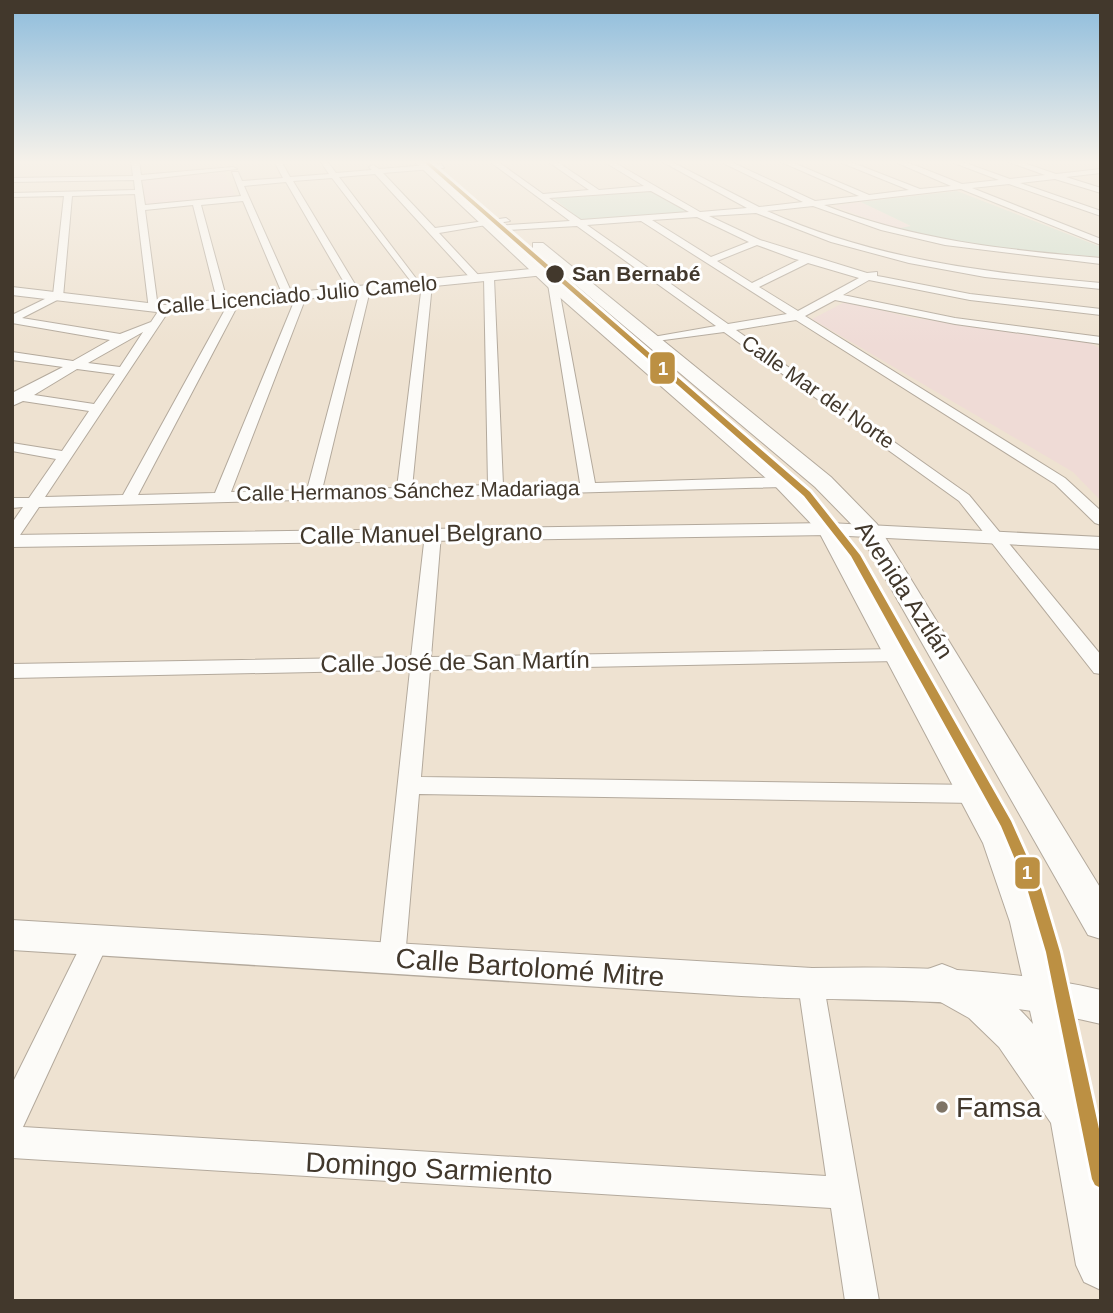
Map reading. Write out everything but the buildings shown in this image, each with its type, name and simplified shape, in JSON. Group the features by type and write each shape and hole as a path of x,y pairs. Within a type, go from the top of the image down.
{"main road":[{"name":"Avenida Aztlán","path":"498,222 653,340 823,482 869,529 974,703 1101,923"},
{"name":"Avenida Aztlán","path":"501,225 547,278 784,482 829,528 975,794 1009,865 1029,922 1047,993 1101,1265"},
{"path":"942,982 971,993 996,1012 1030,1054 1071,1117"}],"street":[{"path":"12,320 58,297 65,222"},
{"path":"12,535 151,326 159,309 142,222"},
{"path":"129,498 228,304 201,222"},
{"path":"222,495 295,297 258,222"},
{"path":"314,493 360,290 316,222"},
{"path":"371,222 422,284 404,491"},
{"path":"425,222 483,278 496,491"},
{"path":"433,231 501,225 589,222"},
{"path":"649,222 1060,481 1101,520"},
{"path":"717,222 756,242 807,260 868,276 989,299 1101,312"},
{"path":"789,222 831,239 901,258 1002,276 1101,286"},
{"path":"864,222 931,240 992,251 1101,261"},
{"path":"1051,222 1101,242"},
{"name":"Calle Mar del Norte","path":"580,223 964,498 1101,668"},
{"path":"890,264 931,240"},
{"path":"709,261 756,242"},
{"path":"751,287 807,260"},
{"path":"653,340 797,316 836,297 879,270"},
{"name":"Calle Licenciado Julio Camelo","path":"12,291 159,309 483,278 547,278"},
{"path":"547,278 588,488"},
{"path":"836,297 955,321 1099,341"},
{"path":"12,320 121,338"},
{"path":"15,398 121,338 151,326"},
{"path":"12,356 121,372"},
{"path":"15,398 96,408"},
{"path":"12,447 64,456"},
{"name":"Calle Hermanos Sánchez Madariaga","path":"12,503 222,495 496,491 784,482"},
{"name":"Calle Manuel Belgrano","path":"12,541 829,528 1101,543"},
{"path":"392,958 411,785 433,534"},
{"name":"Calle José de San Martín","path":"12,671 898,655"},
{"path":"411,785 975,794"},
{"name":"Calle Bartolomé Mitre","path":"12,935 812,984 942,982 1047,993 1101,1007"},
{"path":"12,1117 97,939"},
{"path":"812,984 862,1301"},
{"name":"Domingo Sarmiento","path":"12,1142 846,1193"}],"shaded area":[{"path":"877,222 902,222 912,227 895,229"},
{"path":"847,301 908,317 1088,342 1101,349 1101,501 1073,472 812,319"}],"green space":[{"path":"903,222 1037,222 1101,247 1101,257 991,248 895,229 911,226"}],"transit line":[{"name":"1","path":"495,222 807,494 855,555 1007,825 1034,888 1053,952 1101,1179"}],"place":[{"name":"San Bernabé","path":"555,274"},
{"name":"Famsa","path":"942,1107"}]}
